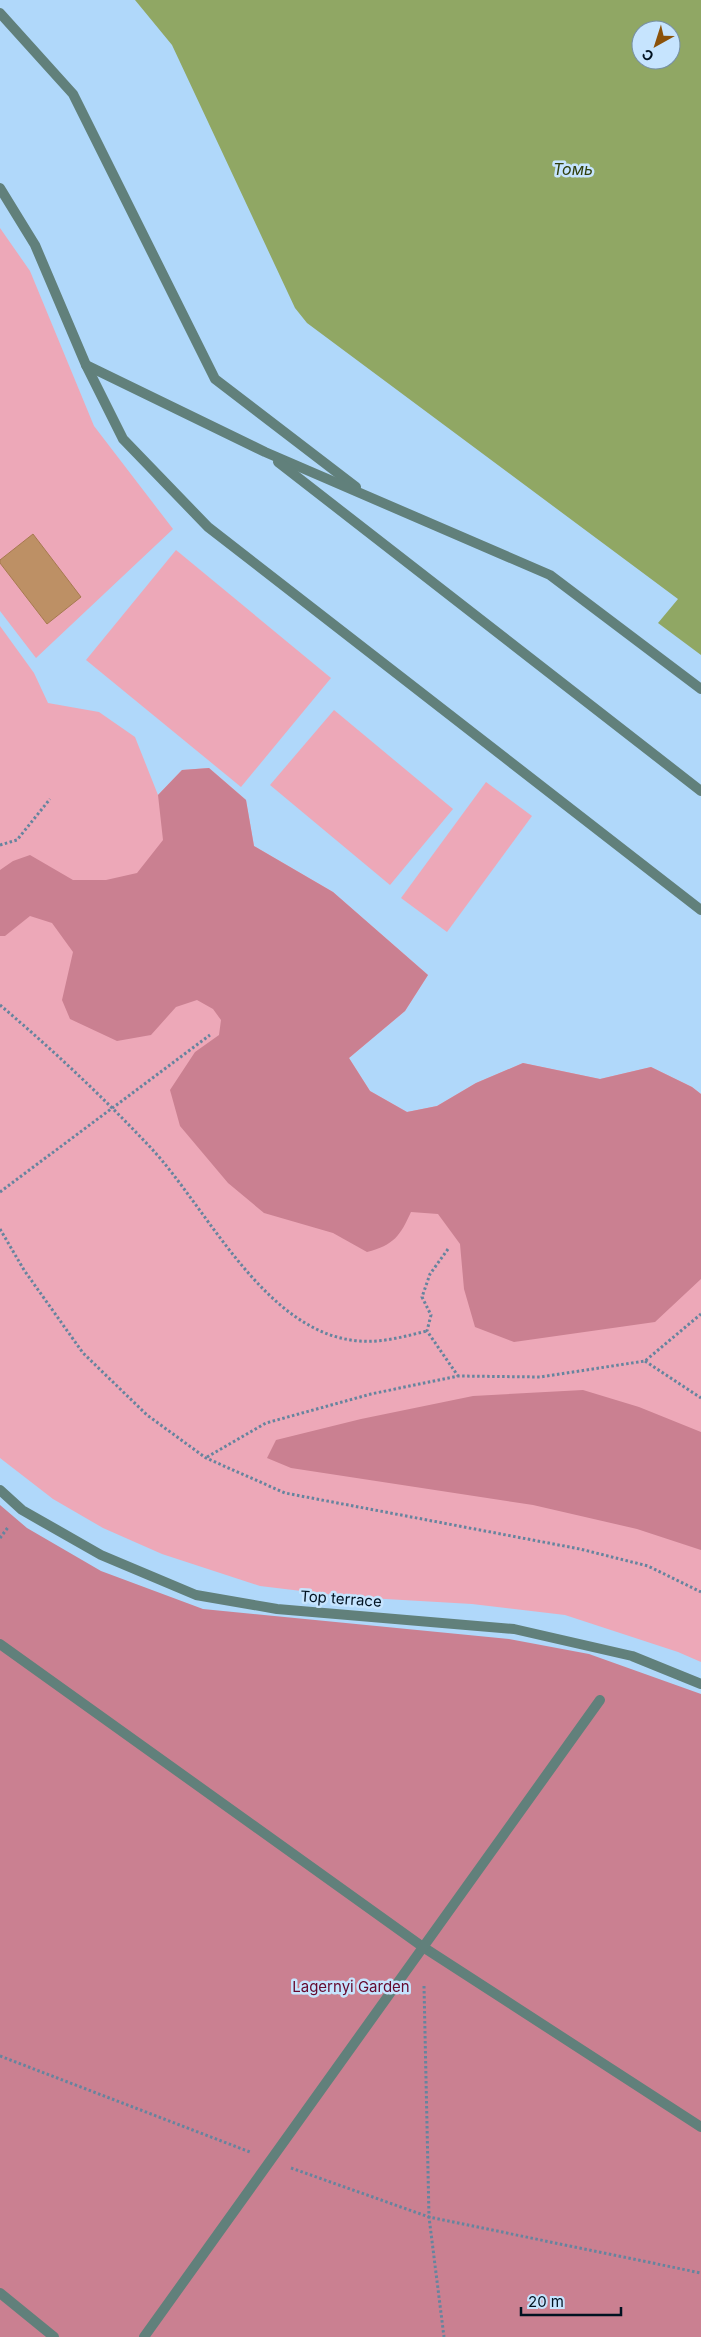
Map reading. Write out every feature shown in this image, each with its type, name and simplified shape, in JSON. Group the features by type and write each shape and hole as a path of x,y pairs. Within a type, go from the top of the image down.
{"street":[{"path":"0,13 74,94 215,379 369,497"},
{"path":"0,188 35,245 86,365 123,439 208,527 701,910"},
{"path":"86,365 265,452 550,575 701,689"},
{"path":"265,452 701,791"},
{"name":"Top terrace","path":"0,1490 22,1510 101,1555 196,1595 277,1609 514,1629 632,1656 701,1684"},
{"path":"0,1644 423,1947 701,2127"},
{"path":"144,2337 600,1700"},
{"path":"0,2293 54,2337"}],"path":[{"path":"0,845 18,840 50,799"},
{"path":"0,1005 50,1047 152,1149 225,1246 265,1293 296,1317 326,1333 359,1341 393,1338 427,1331"},
{"path":"0,1192 210,1035"},
{"path":"0,1229 24,1270 83,1353 147,1416 206,1458 285,1493 590,1552 648,1566 701,1592"},
{"path":"448,1249 430,1274 422,1297 431,1315 427,1331 458,1376"},
{"path":"206,1458 266,1423 371,1394 458,1376 540,1378 645,1362 701,1314"},
{"path":"645,1362 701,1398"},
{"path":"424,1985 429,2217 444,2337"},
{"path":"0,2056 270,2160 429,2217 701,2273"}],"shaded area":[{"path":"0,228 30,271 94,426 173,529 36,658 0,611"},
{"path":"176,550 331,678 241,787 86,660"},
{"path":"0,626 34,673 48,703 99,712 135,737 158,795 182,770 209,768 246,800 254,846 333,892 428,975 405,1011 349,1058 370,1091 407,1112 437,1106 476,1083 523,1063 600,1079 651,1067 692,1087 701,1094 701,1662 678,1652 565,1615 472,1604 351,1597 260,1586 162,1554 103,1528 53,1499 0,1458"},
{"path":"334,710 453,809 390,885 270,785"},
{"path":"486,782 532,816 447,932 401,898"}],"green space":[{"path":"209,768 246,800 254,846 333,892 428,975 405,1011 349,1058 370,1091 407,1112 437,1106 476,1083 523,1063 600,1079 651,1067 692,1087 701,1094 701,1279 655,1322 514,1342 475,1327 464,1289 460,1244 438,1214 411,1212 399,1233 390,1243 367,1252 333,1233 264,1213 228,1183 180,1126 170,1090 195,1052 219,1035 221,1020 213,1009 197,1000 176,1007 151,1035 117,1041 70,1019 62,1000 73,952 52,923 30,916 5,936 0,936 0,870 13,861 30,855 73,880 106,880 137,873 163,840 158,795 182,770"},
{"path":"583,1390 639,1407 701,1432 701,1550 637,1529 533,1505 291,1468 267,1458 276,1440 361,1419 473,1396"},
{"name":"Lagernyi Garden","path":"0,1505 27,1528 101,1571 203,1609 509,1639 589,1654 701,1694 701,2337 0,2337"}],"water":[{"name":"Томь","path":"135,0 701,0 701,655 658,623 678,599 307,323 295,308 172,45"}],"building":[{"path":"33,534 81,597 47,624 0,563 0,560"}]}
